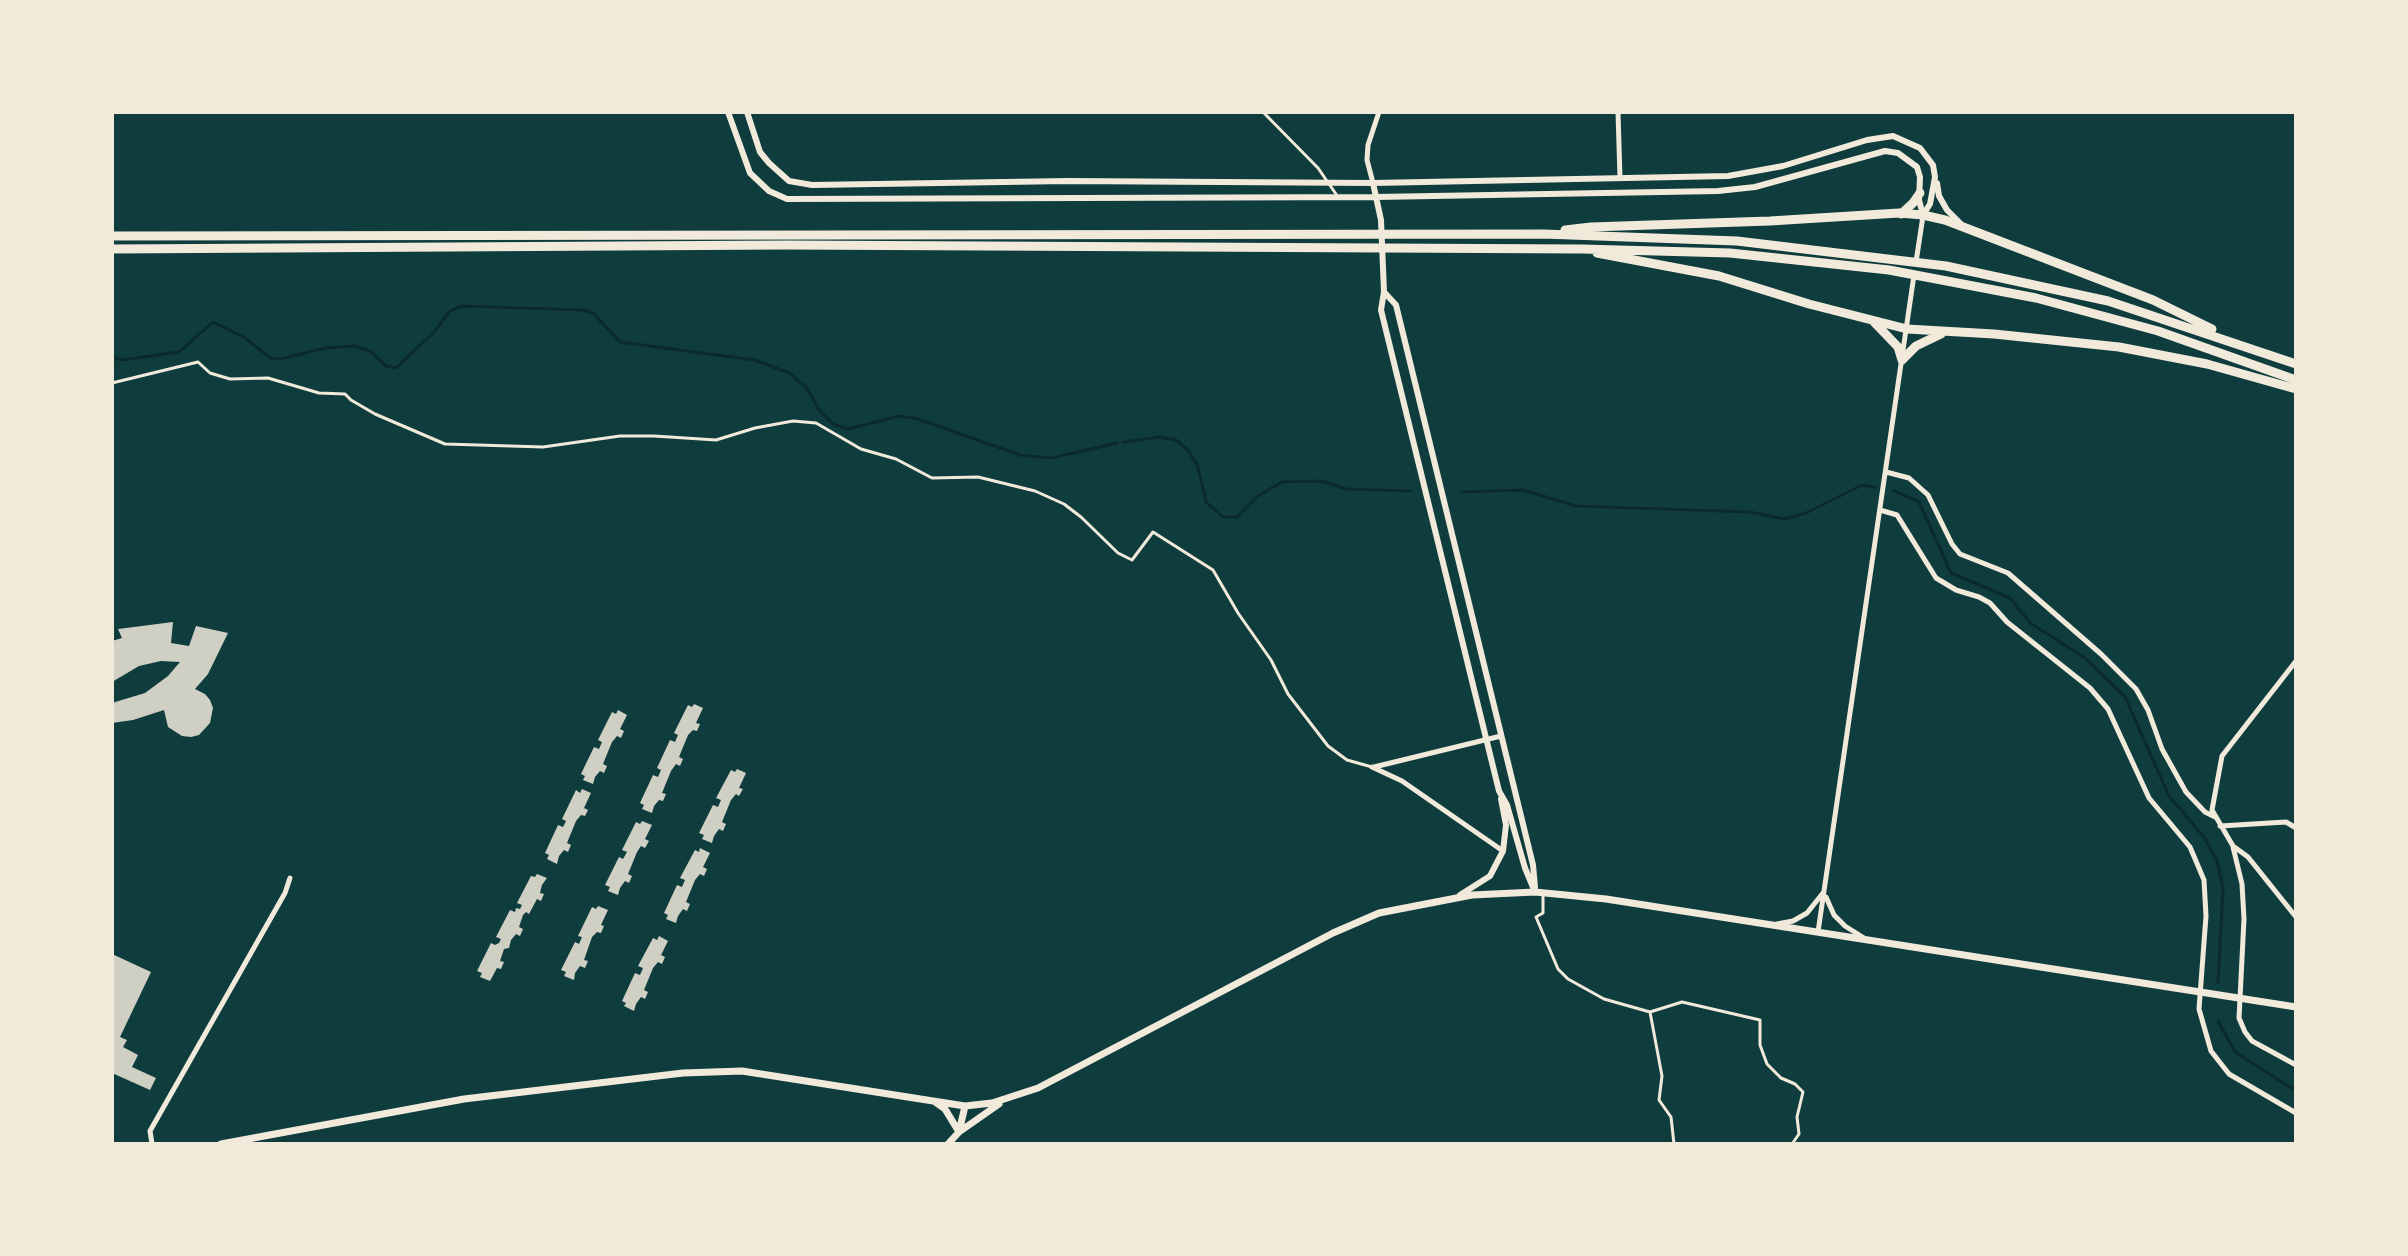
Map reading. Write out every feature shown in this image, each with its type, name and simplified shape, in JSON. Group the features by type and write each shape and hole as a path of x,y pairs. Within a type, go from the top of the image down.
{"highway":[{"path":"1901,214 1920,193"},
{"path":"1543,234 1591,227 1923,215 1963,227 2153,300 2247,346"},
{"path":"112,236 1543,234 1774,244 1946,266 2108,301 2296,364"},
{"path":"112,249 754,245 1582,249 1730,253 1889,270 2036,298 2158,331 2296,380"},
{"path":"1582,249 1624,260 1719,276 1907,329 2119,347 2207,364 2296,389"},
{"path":"1870,319 1898,347 1902,360 1916,346 1948,331"}],"main road":[{"path":"221,1144 464,1099 683,1073 742,1071 965,1106 1008,1099 1038,1088 1333,933 1379,913 1453,898 1539,892 1606,899 2296,1007"},
{"path":"932,1099 945,1109 959,1132"},
{"path":"948,1144 959,1132 1008,1099"},
{"path":"959,1132 965,1106"}],"street":[{"path":"728,112 750,173 769,191 787,199 1376,197 1718,191 1790,179 1885,151 1898,153 1917,167 1923,215 1818,932"},
{"path":"747,112 760,152 769,163 789,181 812,185 1068,181 1373,183 1728,176 1754,173 1867,140 1893,136 1927,154 1939,196 1963,227"},
{"path":"1379,112 1368,145 1367,160 1381,220 1384,292 1381,310 1506,825 1503,851 1490,876 1468,892 1453,898"},
{"path":"1618,112 1620,178"},
{"path":"1923,215 1930,204 1935,177"},
{"path":"1384,292 1396,305 1539,892"},
{"path":"1886,472 1909,478 1928,495 1960,554 2008,573 2101,654 2136,689 2148,710 2162,749 2186,792 2205,812 2215,817"},
{"path":"1880,510 1897,515 1936,578 1956,590 1990,603 2007,622 2090,688 2108,709 2149,798 2190,847 2204,880 2206,916 2199,1009 2211,1051 2238,1080 2296,1113"},
{"path":"2296,661 2222,756 2212,804 2215,817 2233,846 2242,884 2244,919 2239,1018 2252,1041 2296,1065"},
{"path":"1372,767 1501,736"},
{"path":"1372,767 1402,781 1503,851"},
{"path":"1499,791 1507,805 1525,868 1539,892"},
{"path":"2220,826 2286,822 2296,828"},
{"path":"2233,846 2248,857 2296,917"},
{"path":"152,1143 150,1131 285,893 290,878"},
{"path":"1771,925 1793,921 1807,913 1824,892"},
{"path":"1824,892 1834,915 1864,939"}],"lane":[{"path":"1263,112 1318,168 1338,197"},
{"path":"112,383 198,362 210,373 230,379 268,378 319,393 345,394 375,414 445,444 543,447 620,436 716,440 793,421 816,423 861,449 896,459 932,478 978,477 1035,491 1064,504 1118,553 1132,560 1153,532 1213,570 1271,660 1288,694 1328,746 1347,760 1372,767"},
{"path":"1539,892 1543,913 1536,917 1558,969 1568,979 1604,999 1650,1012 1682,1002 1760,1020 1760,1045 1767,1064 1781,1078 1795,1084 1803,1092 1797,1117 1799,1134 1792,1144"},
{"path":"1650,1012 1662,1076 1659,1100 1671,1117 1674,1144"}],"building":[{"path":"173,622 171,643 189,646 196,626 228,633 208,674 195,689 210,700 213,708 210,723 199,735 191,737 182,736 168,727 164,710 112,723 112,703 145,693 168,676 180,662 161,661 139,666 112,682 112,641 122,638 118,629"},
{"path":"694,704 703,708 696,723 700,724 697,731 693,730 688,735 679,757 683,759 680,766 676,764 671,771 662,793 666,794 663,801 659,800 652,813 642,809 644,805 640,803 653,775 658,777 661,770 657,768 670,740 675,742 678,735 674,733 688,705 692,707"},
{"path":"618,710 627,715 620,729 624,731 621,738 617,736 612,742 603,764 607,766 604,773 600,771 593,784 583,780 585,776 581,774 594,747 599,749 602,742 598,740 612,712 616,714"},
{"path":"737,769 746,773 739,788 743,789 739,796 736,794 731,800 722,822 726,824 723,831 719,829 712,843 702,839 704,835 699,833 713,805 718,807 721,800 716,798 731,770 735,772"},
{"path":"582,789 591,793 584,808 588,810 576,821 567,843 571,845 568,852 564,850 557,864 547,859 549,855 545,853 558,825 563,827 566,821 562,819 576,790 580,793"},
{"path":"642,821 652,825 645,839 649,841 645,848 641,846 637,852 628,874 632,876 629,883 625,881 618,895 608,891 610,887 605,885 619,857 623,859 627,852 622,850 636,822 640,824"},
{"path":"700,848 710,853 703,867 707,869 704,876 700,874 695,880 686,902 690,904 687,911 683,909 676,923 666,919 668,915 664,913 677,885 682,887 685,880 680,878 695,850 699,852"},
{"path":"537,874 547,878 542,885 540,893 544,894 541,901 537,899 529,914 526,912 523,915 519,927 523,929 520,936 516,934 511,940 509,948 504,949 501,969 497,968 490,981 480,977 482,973 477,971 491,943 499,943 501,939 496,937 510,910 515,912 516,908 520,909 522,905 517,903 531,876"},
{"path":"598,906 608,910 601,933 597,932 592,937 584,960 588,961 585,968 580,966 574,980 564,976 566,972 561,970 575,942 579,944 582,937 578,936 592,907 596,909"},
{"path":"659,936 668,941 661,955 665,957 662,964 658,962 653,968 644,990 648,992 645,999 641,997 634,1011 624,1006 626,1003 622,1001 635,973 640,975 643,968 638,966 653,938 657,940"},
{"path":"112,954 151,972 120,1037 127,1040 123,1047 138,1055 132,1067 156,1078 150,1090 112,1073"}],"waterway":[{"path":"112,357 122,360 179,352 213,322 242,336 271,358 281,359 325,348 355,346 370,351 386,366 396,368 435,331 450,311 462,306 583,310 593,313 620,342 755,360 789,373 806,387 820,411 833,424 848,429 899,416 918,419 1020,455 1051,458 1117,443"},
{"path":"1123,442 1160,437 1176,440 1189,451 1198,467 1206,502 1223,517 1237,517 1258,496 1282,482 1322,481 1346,489 1411,491"},
{"path":"1461,492 1523,490 1576,506 1750,512 1784,519 1806,513 1862,485 1875,487"},
{"path":"1893,490 1919,502 1951,573 2010,598 2030,623 2085,658 2125,697 2169,796 2204,837 2217,861 2223,888 2218,982"},
{"path":"2218,1021 2235,1052 2296,1091"}]}
